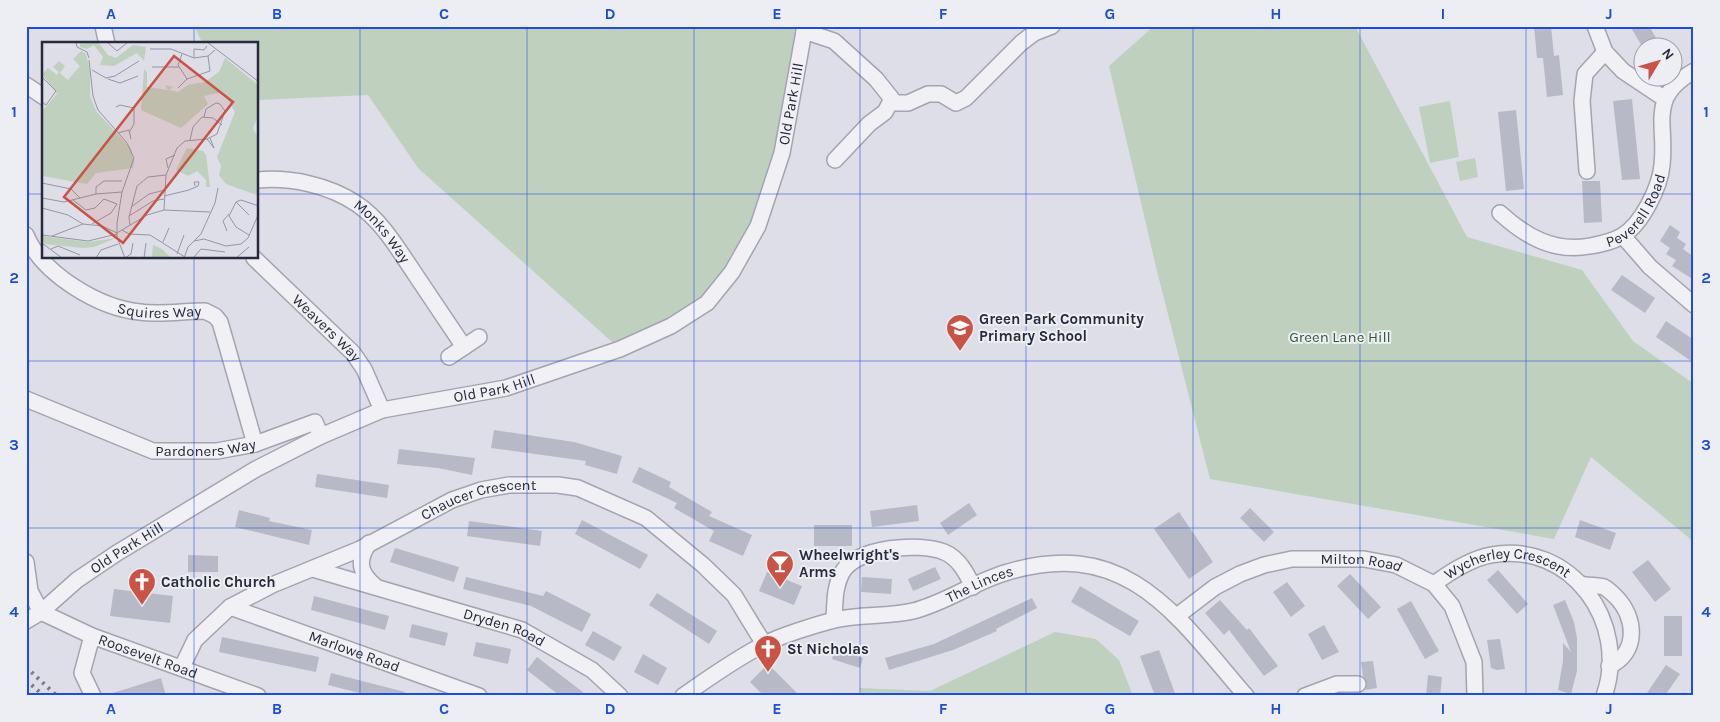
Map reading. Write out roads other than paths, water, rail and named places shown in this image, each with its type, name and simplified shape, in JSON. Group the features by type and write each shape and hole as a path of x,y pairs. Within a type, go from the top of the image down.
{"street":[{"path":"103,26 107,42"},
{"path":"890,103 908,102 928,94 941,94 956,103 966,98 1021,43 1034,33 1052,26"},
{"path":"1595,26 1605,52 1623,71 1665,99"},
{"path":"804,29 834,41 876,79 892,99 885,112 869,124 835,160"},
{"name":"Old Park Hill","path":"31,618 77,580 117,553 256,469 321,436 382,410 506,388 620,349 670,326 707,303 732,272 758,226 782,153 804,29"},
{"path":"1587,171 1582,102 1585,74 1605,52"},
{"name":"Peverell Road","path":"1500,213 1520,231 1545,243 1567,248 1583,248 1607,243 1623,236 1632,228 1647,206 1659,182 1662,164 1660,121 1665,99 1674,85 1694,71"},
{"path":"26,85 42,96"},
{"name":"Monks Way","path":"259,180 286,180 316,186 356,204 375,219 392,240 464,347"},
{"name":"Squires Way","path":"26,235 42,258"},
{"path":"1623,236 1650,267 1694,305"},
{"name":"Squires Way","path":"43,259 71,286 101,301 139,312 206,311 215,316 220,322 255,444"},
{"name":"Weavers Way","path":"255,259 353,353 364,369 382,410"},
{"path":"449,357 479,337"},
{"name":"Pardoners Way","path":"26,399 153,451 217,451 255,444 315,422 321,436"},
{"name":"Chaucer Crescent","path":"182,666 195,640 230,607 272,585 313,570 369,544 452,500 481,490 509,485 532,484 578,488 646,518 703,565 734,595 764,644"},
{"path":"369,544 362,554 362,570 375,586"},
{"path":"834,620 835,591 843,572 852,561 865,555 908,547 928,548 945,553 965,571 973,587"},
{"name":"Wycherley Crescent","path":"1434,584 1469,562 1491,555 1534,556 1569,573 1592,598 1603,618 1610,666 1604,696"},
{"name":"Milton Road","path":"1177,616 1215,586 1264,565 1292,559 1364,559 1396,566 1434,584 1452,606 1474,662 1474,696"},
{"path":"26,562 31,618"},
{"name":"The Linces","path":"683,696 764,644 834,620 913,611 1005,572 1034,564 1059,562 1101,568 1122,574 1155,595 1177,616 1246,696"},
{"name":"Dryden Road","path":"313,570 375,586 522,630 592,670 620,696"},
{"name":"Wycherley Crescent","path":"1580,584 1604,587 1618,599 1629,615 1632,632 1628,649 1618,662 1610,666"},
{"name":"Marlowe Road","path":"230,607 478,696"},
{"name":"Roosevelt Road","path":"31,618 182,666 258,696"},
{"path":"92,636 82,673 93,696"},
{"path":"1306,696 1337,684 1358,684"}],"railway":[{"path":"26,667 57,696"},
{"path":"26,680 44,696"}],"place":[{"name":"Green Park Community Primary School","path":"960,352"},
{"name":"Wheelwright's Arms","path":"780,588"},
{"name":"Catholic Church","path":"142,606"},
{"name":"St Nicholas","path":"768,673"}],"park label":[{"name":"Green Lane Hill","path":"1340,337"}]}
